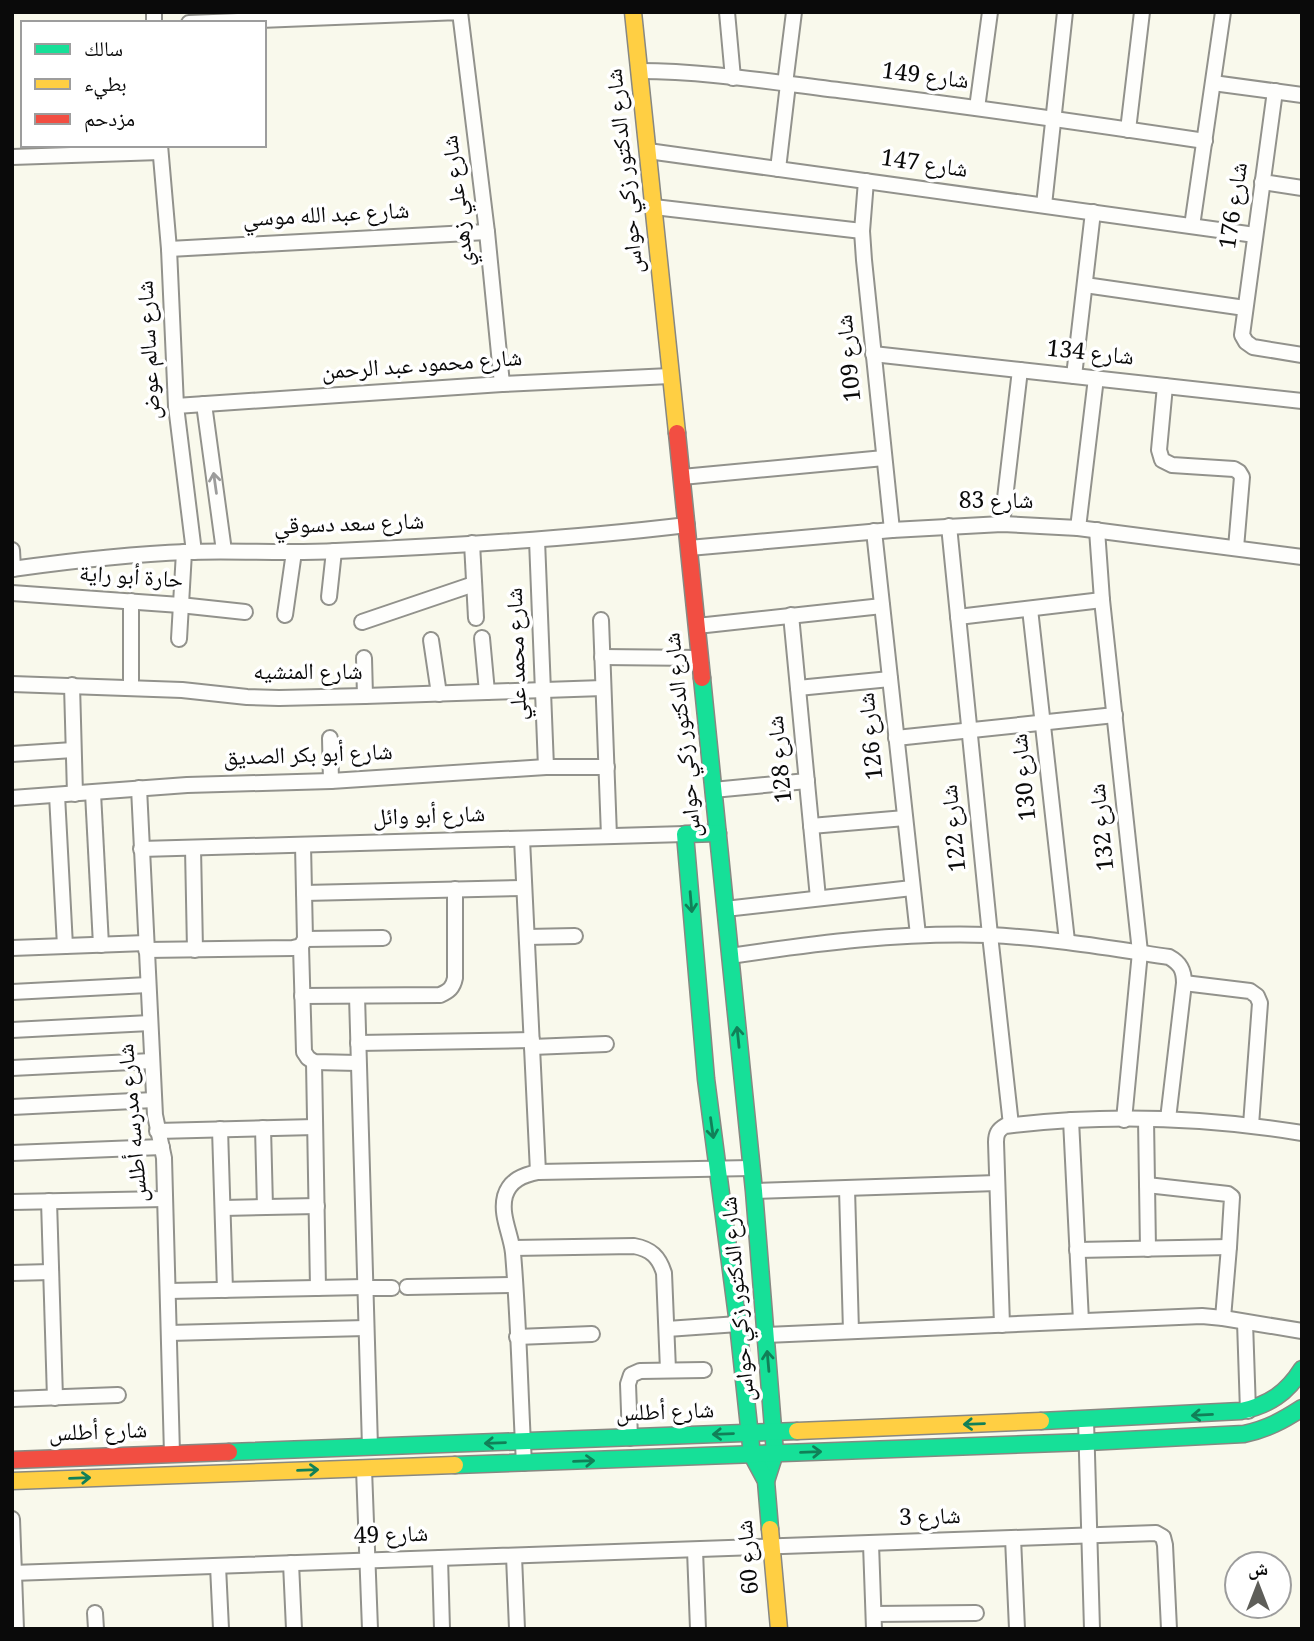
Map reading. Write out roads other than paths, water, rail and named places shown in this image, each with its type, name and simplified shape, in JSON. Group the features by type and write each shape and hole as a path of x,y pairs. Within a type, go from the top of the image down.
{"street":[{"path":"238,21 460,12"},
{"name":"شارع علي زهدي","path":"460,12 487,232 502,384"},
{"name":"شارع الدكتور زكي حواس","path":"633,12 754,1191 775,1453"},
{"path":"727,12 733,78"},
{"path":"778,169 794,12"},
{"path":"977,108 990,12"},
{"path":"1044,205 1065,12"},
{"path":"1128,130 1142,12"},
{"path":"1192,226 1223,12"},
{"name":"شارع 149","path":"639,71 677,71 787,84 1205,141"},
{"path":"1213,83 1302,95"},
{"name":"شارع 176","path":"1275,91 1242,335 1253,347 1302,355"},
{"path":"12,157 160,149"},
{"name":"شارع سالم عوض","path":"160,149 169,249 176,406 189,552 180,605 179,639"},
{"name":"شارع 147","path":"648,151 1255,235"},
{"name":"شارع 109","path":"866,181 862,231 892,530"},
{"path":"1262,182 1302,188"},
{"path":"654,207 862,231"},
{"path":"1074,376 1093,212"},
{"name":"شارع عبد الله موسي","path":"169,249 487,232"},
{"path":"1084,285 1245,308"},
{"name":"شارع 134","path":"873,354 1302,401"},
{"path":"1002,524 1020,370"},
{"name":"شارع محمود عبد الرحمن","path":"176,406 502,384 670,376"},
{"path":"1078,528 1096,378"},
{"path":"1165,386 1159,450 1162,460 1172,465 1234,469 1242,477 1236,548"},
{"path":"204,404 224,551"},
{"path":"682,477 884,458"},
{"name":"شارع 83","path":"689,548 874,531 1002,524 1097,530 1302,557"},
{"name":"شارع سعد دسوقي","path":"13,569 116,556 224,551 334,551 537,540 687,525"},
{"name":"شارع 122","path":"948,526 1011,1125"},
{"name":"شارع 132","path":"1097,530 1102,600 1140,952 1125,1120"},
{"name":"شارع 126","path":"874,531 918,935"},
{"name":"شارع محمد علي","path":"537,540 546,767"},
{"path":"472,543 476,618"},
{"path":"12,550 13,569"},
{"path":"329,597 334,551"},
{"path":"285,615 294,552"},
{"path":"362,622 474,584"},
{"name":"حارة أبو راية","path":"12,593 246,611"},
{"path":"958,617 1102,600"},
{"path":"131,601 131,688"},
{"path":"697,626 882,606"},
{"name":"شارع 130","path":"1030,609 1067,941"},
{"name":"شارع 128","path":"791,615 818,898"},
{"path":"601,620 609,836"},
{"path":"482,638 487,692"},
{"path":"430,640 439,694"},
{"path":"602,657 700,658"},
{"path":"364,658 365,696"},
{"path":"798,688 890,679"},
{"name":"شارع المنشيه","path":"12,684 182,690 247,697 603,688"},
{"path":"72,685 75,794"},
{"path":"897,738 1115,715"},
{"path":"330,738 331,781"},
{"path":"12,754 74,750"},
{"name":"شارع أبو بكر الصديق","path":"12,798 246,782 331,781 546,767 607,767"},
{"path":"713,790 807,781"},
{"name":"شارع مدرسه أطلس","path":"139,788 154,1100 157,1131 162,1147 165,1199 172,1454"},
{"path":"93,793 102,945"},
{"path":"57,795 65,946"},
{"path":"811,826 905,818"},
{"name":"شارع أبو وائل","path":"141,849 718,833"},
{"name":"شارع الدكتور زكي حواس","path":"685,834 706,1079 752,1455"},
{"path":"522,839 538,1172"},
{"path":"303,845 304,1052 314,1062 358,1063"},
{"path":"193,848 195,950"},
{"path":"304,893 524,888"},
{"path":"725,909 912,888"},
{"path":"302,996 440,995 448,992 455,978 455,889"},
{"path":"730,956 848,939 990,935 1067,941 1169,957 1181,967 1184,983 1168,1119"},
{"path":"527,937 575,936"},
{"path":"12,948 102,945 195,950 293,948 303,943 383,938"},
{"path":"1184,983 1250,990 1260,1003 1251,1125"},
{"path":"12,992 148,985"},
{"path":"357,996 370,1447"},
{"path":"12,1030 150,1023"},
{"path":"358,1044 606,1044"},
{"path":"12,1068 152,1060"},
{"path":"314,1062 318,1288"},
{"path":"12,1107 154,1100"},
{"path":"1146,1119 1148,1249"},
{"path":"1002,1325 996,1135 1005,1126 1071,1120 1168,1119 1251,1125 1302,1133"},
{"path":"1071,1120 1081,1321"},
{"path":"157,1131 315,1127"},
{"path":"263,1128 265,1207"},
{"path":"220,1129 225,1290"},
{"path":"12,1153 162,1147"},
{"path":"524,1463 513,1248 503,1204 506,1192 514,1181 525,1174 538,1172 751,1168"},
{"path":"754,1191 997,1182"},
{"path":"1147,1185 1230,1195 1233,1200 1223,1318"},
{"path":"847,1189 851,1331"},
{"path":"12,1202 165,1199"},
{"path":"49,1202 55,1398"},
{"path":"223,1208 317,1206"},
{"path":"513,1248 634,1246 645,1248 654,1254 664,1273 668,1370"},
{"path":"1077,1250 1229,1247"},
{"path":"12,1273 51,1272"},
{"path":"168,1291 514,1285"},
{"path":"766,1335 1202,1316 1302,1331"},
{"path":"1245,1322 1248,1411"},
{"path":"667,1329 738,1325"},
{"path":"169,1333 366,1328"},
{"path":"517,1337 592,1335"},
{"path":"630,1438 628,1384 631,1375 640,1371 704,1370"},
{"name":"شارع أطلس","path":"12,1460 774,1433 1248,1411 1266,1405 1300,1377"},
{"path":"12,1399 118,1395"},
{"name":"شارع أطلس","path":"12,1481 752,1455 1244,1434 1277,1424 1302,1408"},
{"path":"1086,1420 1092,1629"},
{"path":"332,1448 333,1469"},
{"name":"شارع 60","path":"766,1481 775,1453"},
{"name":"شارع 60","path":"752,1455 766,1481 779,1629"},
{"path":"364,1469 370,1629"},
{"path":"12,1519 16,1629"},
{"name":"شارع 3","path":"772,1546 1156,1533 1163,1537 1165,1545 1169,1629"},
{"path":"1013,1538 1017,1629"},
{"path":"871,1544 874,1621 976,1613"},
{"name":"شارع 49","path":"13,1573 772,1546"},
{"path":"695,1550 698,1629"},
{"path":"514,1556 517,1629"},
{"path":"440,1558 442,1629"},
{"path":"291,1563 294,1629"},
{"path":"218,1566 220,1629"},
{"path":"95,1613 96,1629"},
{"path":"947,1614 947,1629"}]}
